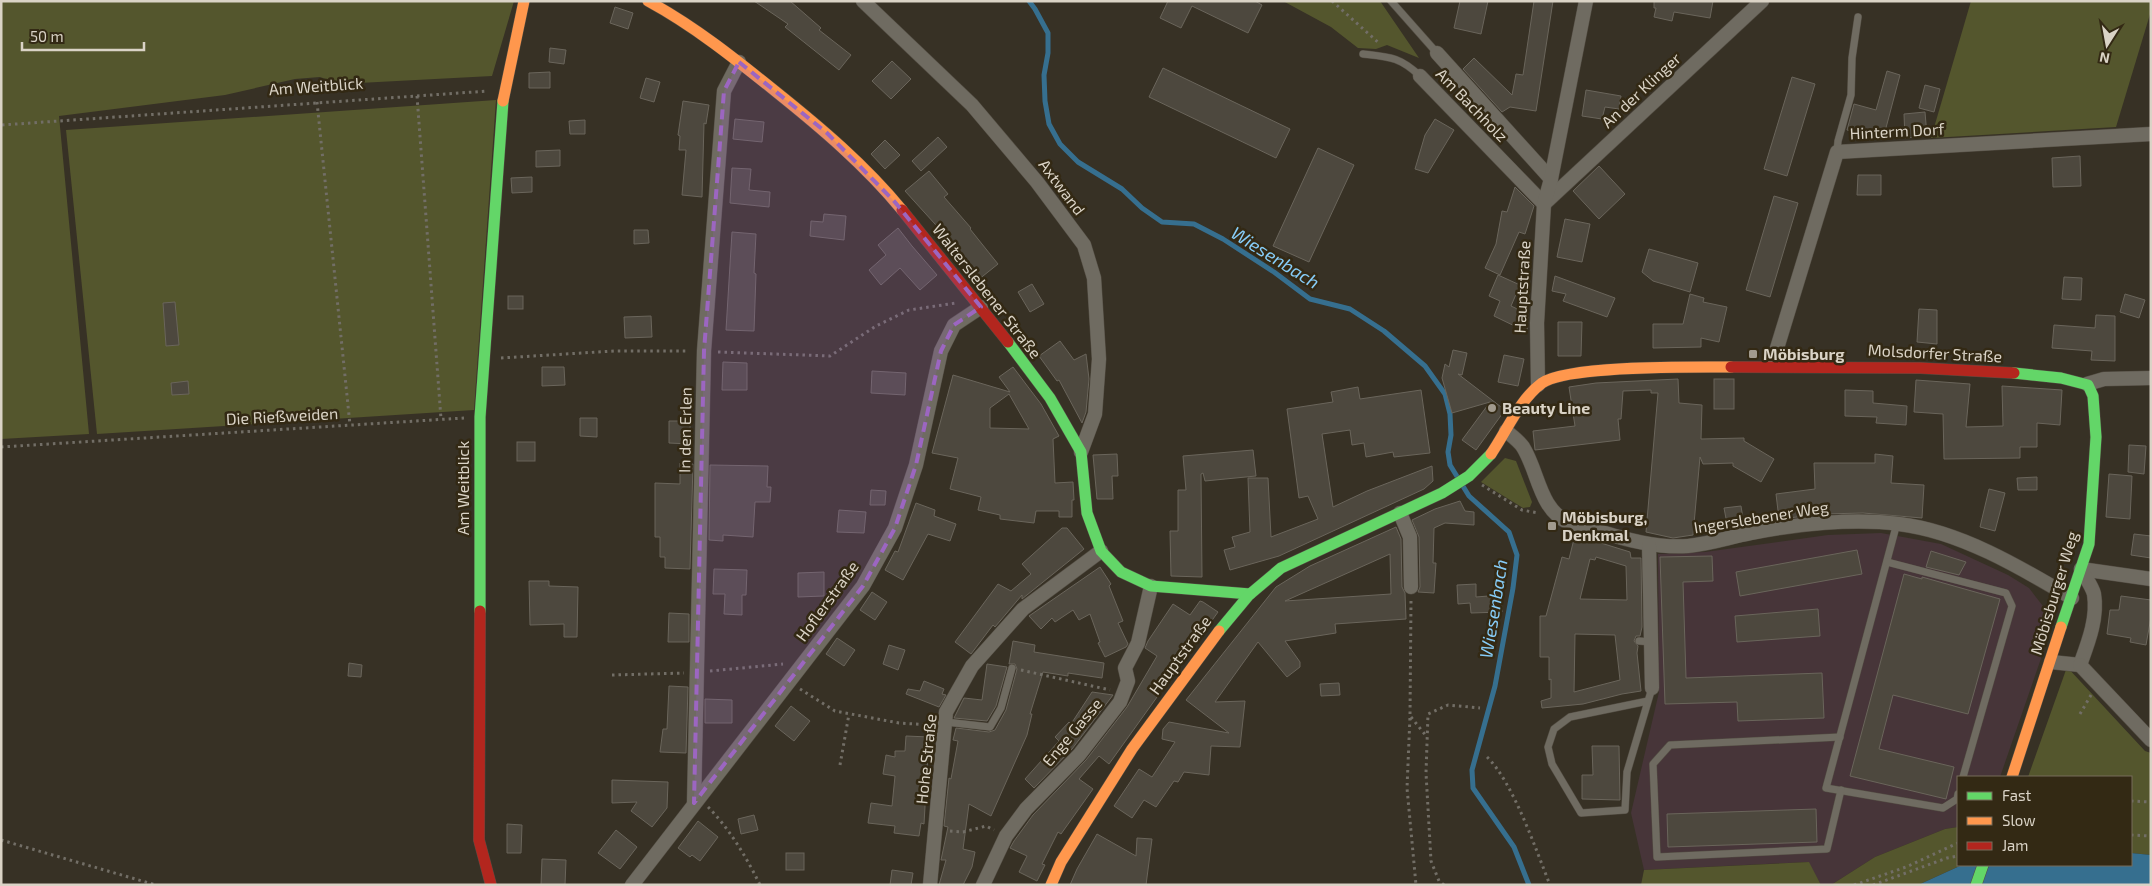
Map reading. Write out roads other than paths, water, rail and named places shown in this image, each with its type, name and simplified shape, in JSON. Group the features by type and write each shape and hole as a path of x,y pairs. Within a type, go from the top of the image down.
{"street":[{"name":"Am Weitblick","path":"491,885 479,840 480,417 504,90 524,1"},
{"name":"Walterslebener Straße","path":"648,1 682,20 740,62 827,133 894,200 976,310 1050,398 1081,452 1087,512 1101,551 1121,572 1151,586 1250,594"},
{"name":"Axtwand","path":"863,1 972,105 1037,182 1084,246 1094,278 1099,359 1094,414 1081,452"},
{"name":"Hauptstraße","path":"1051,885 1061,862 1132,749 1232,613 1250,594 1284,566 1400,513 1451,488 1467,477 1490,456 1538,385 1536,374 1537,323 1544,204 1552,179 1586,1"},
{"name":"An der Klinger","path":"1544,204 1762,1"},
{"name":"Am Bachholz","path":"1437,53 1552,179"},
{"name":"In den Erlen","path":"696,801 704,351 724,91 740,62"},
{"name":"Am Bachholz","path":"1420,76 1544,204"},
{"name":"Hinterm Dorf","path":"1776,365 1774,358 1837,152 2151,134"},
{"name":"Hoflerstraße","path":"632,885 863,586 895,528 916,465 941,351 954,325 976,310"},
{"name":"Molsdorfer Straße","path":"1538,385 1553,377 1594,371 1776,365 1908,368 2008,374 2076,379 2087,384 2104,379 2151,378"},
{"name":"Möbisburger Weg","path":"2012,776 2072,598 2088,544 2093,514 2096,456 2094,398 2087,384"},
{"name":"Ingerslebener Weg","path":"1506,431 1522,446 1549,508 1558,518 1569,523 1649,545 1688,546 1754,532 1827,523 1897,523 1923,527 1954,537 2030,573 2072,598"},
{"path":"1400,513 1410,537 1411,588"},
{"path":"1649,545 1645,642 1650,695"},
{"name":"Hohe Straße","path":"930,885 946,712 972,666 1023,609 1101,551"},
{"path":"2081,569 2151,579"},
{"path":"2080,665 2091,632 2094,594 2081,569"},
{"name":"Enge Gasse","path":"983,885 1006,836 1026,809 1080,755 1115,708 1128,681 1125,668 1138,643 1151,586"},
{"path":"2051,662 2080,665 2151,740"},
{"path":"1976,885 1983,866"}],"lane":[{"name":"Am Bachholz","path":"1391,1 1437,53"},
{"path":"1837,152 1838,141 1851,94 1852,58 1858,17"},
{"name":"Am Bachholz","path":"1363,54 1394,57 1412,68 1420,76"},
{"path":"1897,523 1826,788 1943,808 1957,799"},
{"path":"1887,562 2006,593 2012,606 1963,776"},
{"path":"946,722 990,727 1001,708 1012,668"},
{"path":"1650,695 1627,772 1625,810 1581,813 1552,764 1548,747 1554,728 1570,717 1650,695"},
{"path":"1840,737 1670,745 1653,764 1657,857 1827,849 1841,790"}],"water":[{"path":"2132,853 2151,855 2151,885 1918,885 1960,866 2132,866"}],"waterway":[{"name":"Wiesenbach","path":"1029,1 1048,33 1048,53 1044,75 1045,101 1049,124 1060,144 1078,162 1122,189 1142,208 1162,222 1194,224 1223,239 1274,272 1310,299 1350,309 1384,331 1425,366 1445,394 1450,414 1451,435 1448,452 1450,465 1469,496 1509,532 1517,555 1513,588 1495,686 1472,770 1473,788 1514,847 1529,885"}],"place":[{"name":"Möbisburg","path":"1753,354"},
{"name":"Beauty Line","path":"1492,408"},
{"name":"Möbisburg, Denkmal","path":"1552,526"}]}
